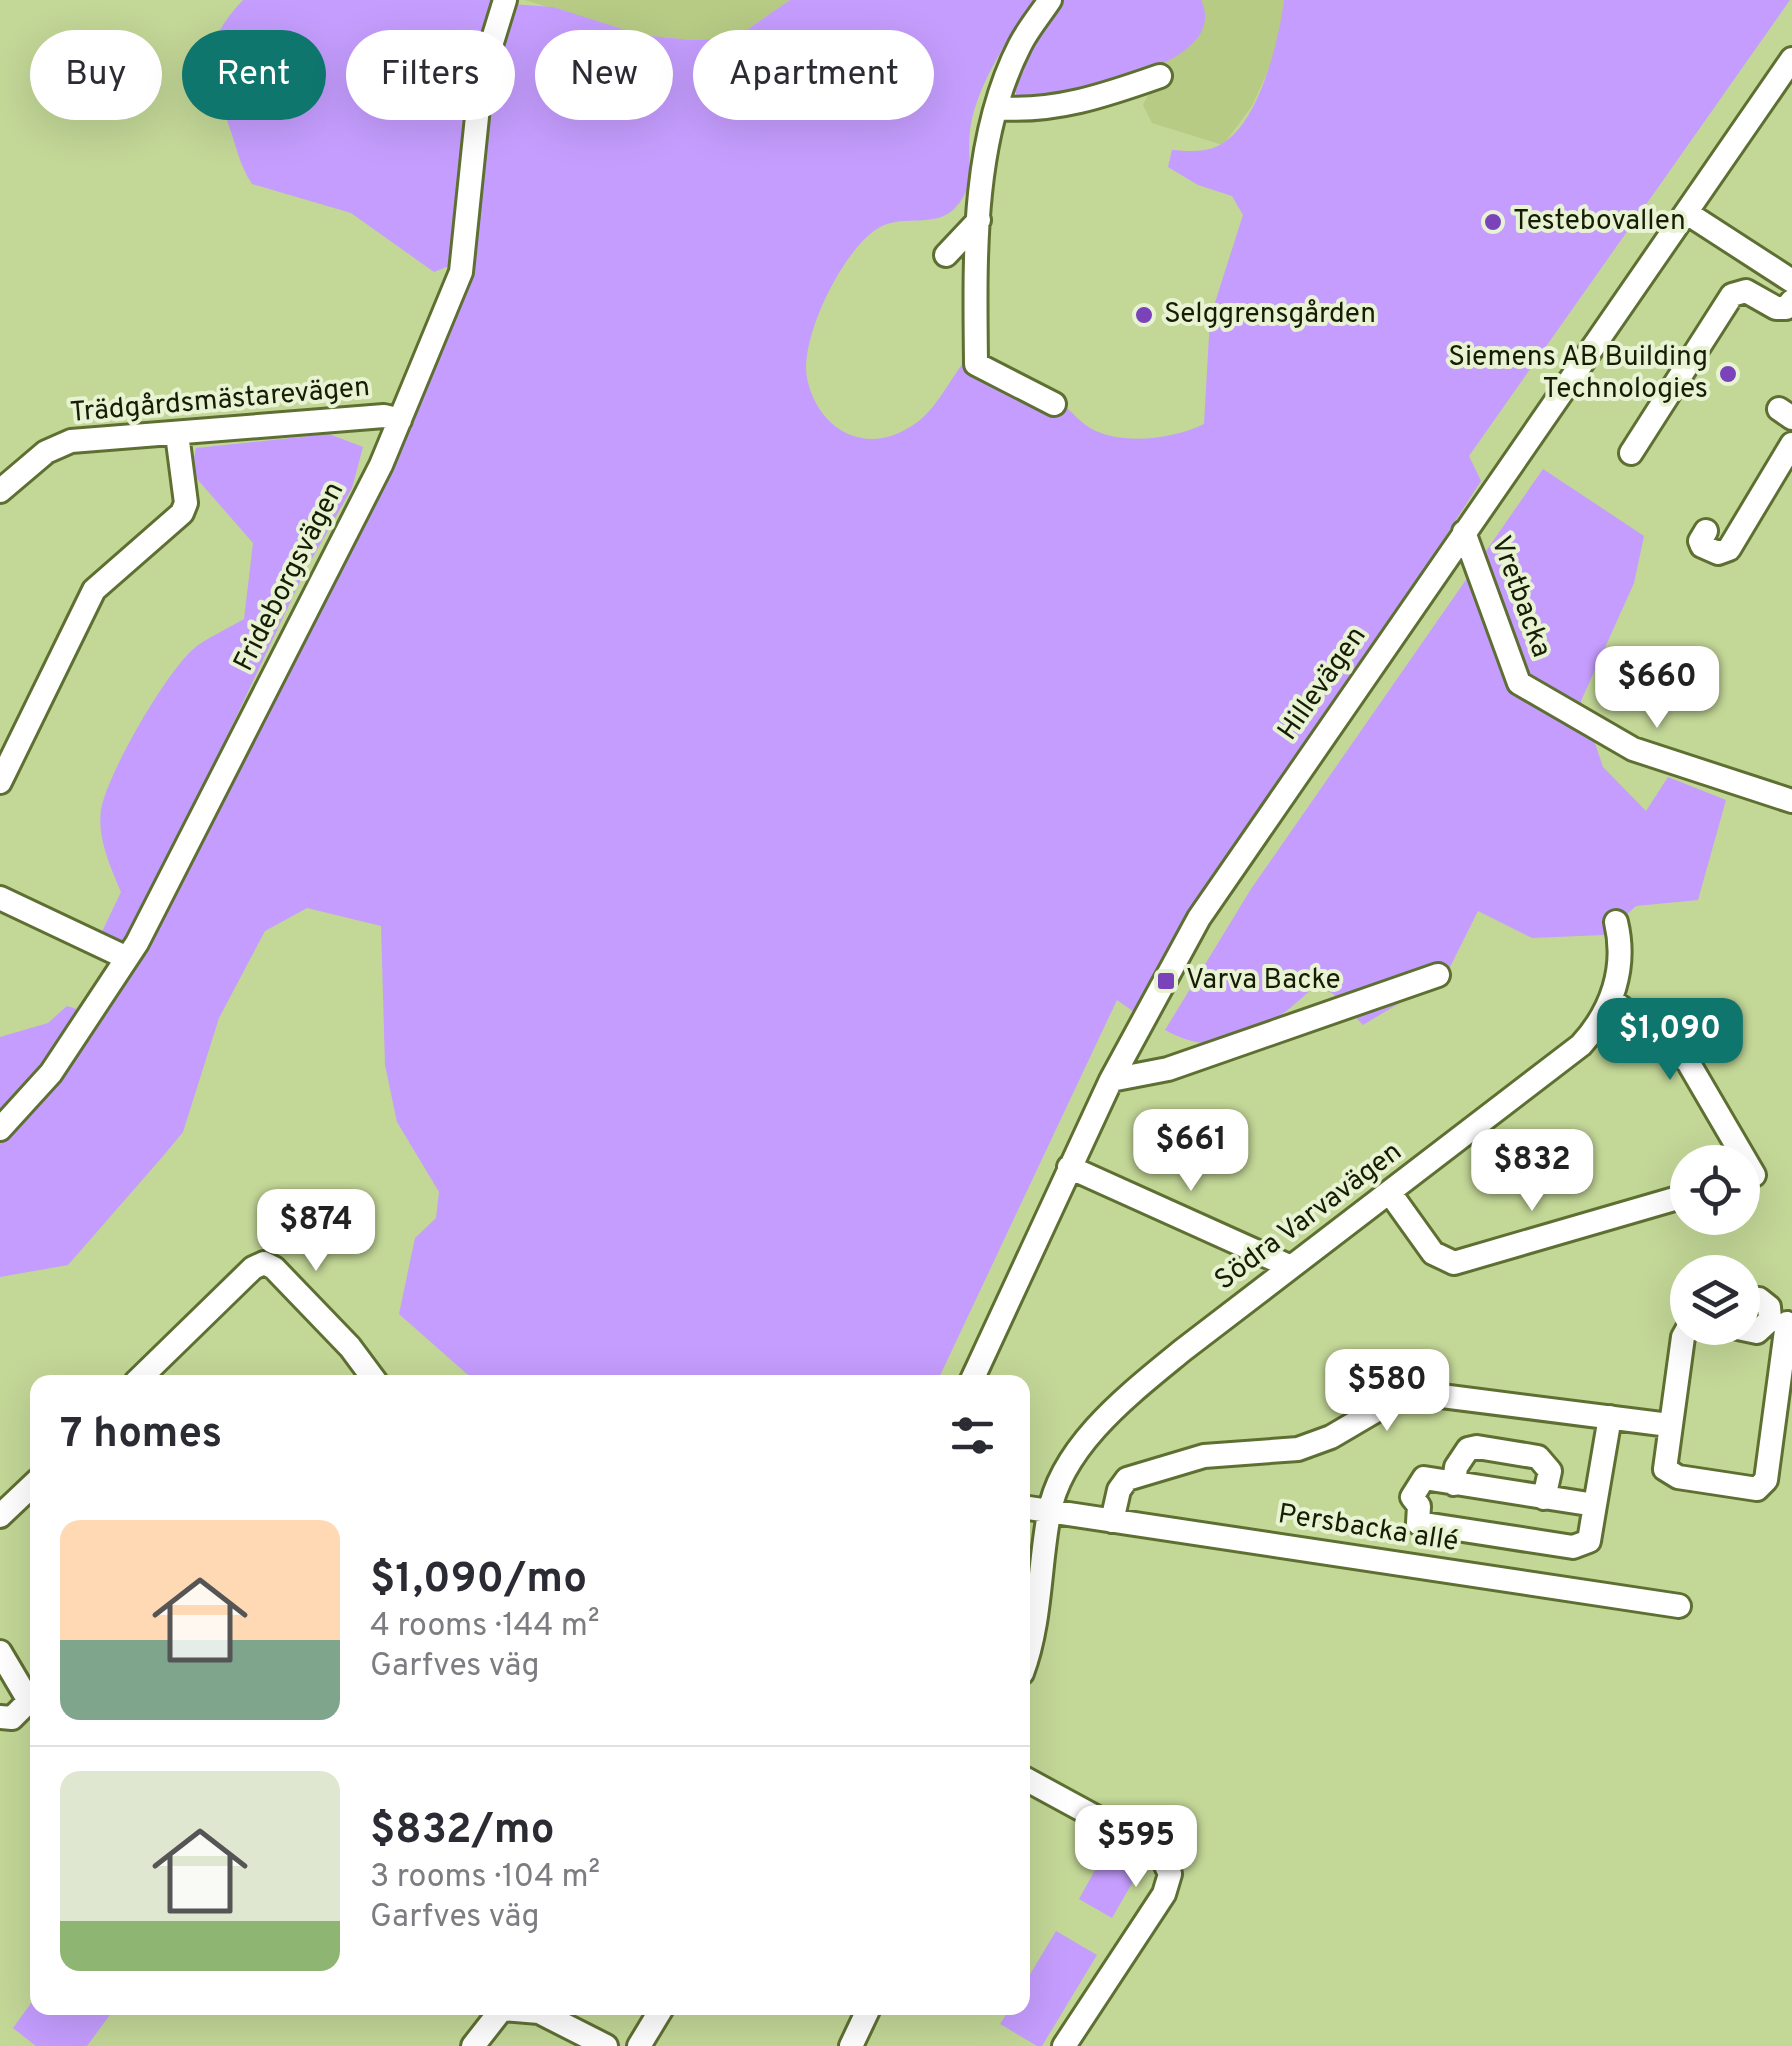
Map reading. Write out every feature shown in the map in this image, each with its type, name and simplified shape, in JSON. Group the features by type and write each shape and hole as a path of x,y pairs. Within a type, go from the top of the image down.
{"street":[{"name":"Frideborgsvägen","path":"0,1128 51,1073 127,958 381,465 461,272 481,78 504,0"},
{"path":"1050,0 1020,46 996,108 979,220 976,364 1054,404"},
{"name":"Hillevägen","path":"974,1375 1111,1080 1199,918 1792,59"},
{"path":"996,108 1029,110 1100,98 1160,76"},
{"path":"1687,213 1792,281"},
{"path":"946,255 979,220"},
{"path":"1631,453 1732,296 1746,291 1782,309 1792,301"},
{"name":"Trädgårdsmästarevägen","path":"0,491 46,452 71,441 384,416 400,420"},
{"path":"0,782 94,590 182,513 186,503 177,434"},
{"path":"1706,530 1700,541 1702,546 1718,553 1728,550 1792,444"},
{"name":"Vretbacka","path":"1464,532 1519,683 1633,749 1792,801"},
{"path":"0,898 127,958"},
{"name":"Södra Varvavägen","path":"1030,1625 1049,1511 1067,1464 1137,1390 1291,1267 1558,1067 1592,1033 1612,1000 1620,948 1616,922"},
{"path":"1111,1080 1168,1069 1438,974"},
{"path":"1612,1000 1688,1062 1734,1145"},
{"path":"1069,1167 1291,1267"},
{"path":"1390,1193 1433,1253 1454,1264 1670,1199"},
{"path":"143,1375 258,1264 274,1268 371,1375"},
{"path":"1760,1301 1769,1306 1770,1320 1760,1329"},
{"path":"1681,1345 1665,1469 1678,1476 1756,1489 1766,1480 1787,1323"},
{"path":"1112,1521 1119,1490 1127,1479 1204,1456 1298,1449 1331,1438 1407,1395 1433,1392 1668,1425"},
{"path":"1595,1506 1424,1478 1412,1497 1419,1506 1418,1523 1573,1547 1589,1541 1595,1506 1610,1417"},
{"path":"1454,1484 1462,1458 1468,1449 1477,1446 1538,1457 1550,1471 1544,1498"},
{"path":"1,1514 30,1487"},
{"path":"1030,1508 1049,1511"},
{"name":"Persbacka allé","path":"1049,1511 1679,1606"},
{"path":"0,1652 29,1701 12,1718 0,1716"},
{"path":"1030,1781 1147,1846 1160,1855 1170,1874 1164,1894 1064,2046"},
{"path":"473,2046 497,2015"},
{"path":"544,2015 593,2044"},
{"path":"640,2046 658,2015"},
{"path":"851,2046 866,2015"}],"shaded area":[{"path":"243,0 494,0 489,30 346,30 346,120 474,120 449,266 434,272 351,213 252,184 226,120 326,120 326,30 220,30"},
{"path":"525,0 790,0 747,30 693,30 693,40 673,38 673,30 624,30"},
{"path":"790,0 1033,0 979,95 970,130 969,180 962,199 939,218 882,226 854,252 817,317 806,361 807,378 822,413 848,434 864,438 881,438 916,423 963,363 974,362 999,366 1023,376 1055,396 1090,428 1132,439 1163,437 1204,424 1210,318 1243,215 1232,196 1198,185 1168,167 1172,150 1201,151 1218,146 1245,121 1272,59 1284,0 1790,0 1469,456 1481,481 1354,678 1179,930 1134,1012 1117,1000 940,1375 468,1375 399,1314 415,1238 436,1218 439,1192 397,1122 385,1065 381,926 307,908 265,931 219,1018 183,1132 164,1155 68,1265 0,1277 0,1141 61,1073 439,347 481,120 515,120 515,30 503,30 511,4 553,7 625,30 535,30 535,120 673,120 673,38 691,40 693,120 934,120 934,30 747,30"},
{"path":"1062,0 1284,0 1279,44 1267,73 1252,106 1223,145 1152,123 1143,105 1165,61 1129,77"},
{"path":"1062,0 1201,0 1204,24 1192,44 1168,61 1137,74 1102,85 1016,101 1016,75"},
{"path":"329,434 363,447 352,488 305,571 129,944 99,938 121,892 106,852 100,821 114,773 156,698 185,657 202,642 244,619 253,543 191,472 196,448"},
{"path":"1543,469 1644,536 1634,583 1581,701 1603,767 1646,811 1668,777 1726,800 1698,900 1636,906 1604,935 1532,938 1478,911 1446,975 1363,1025 1332,993 1314,987 1280,1016 1245,1037 1207,1043 1187,1040 1165,1030 1251,889"},
{"path":"67,1006 83,1011 41,1069 0,1113 0,1037 48,1023"},
{"path":"1105,1852 1139,1871 1112,1918 1079,1899"},
{"path":"1056,1931 1097,1955 1042,2046 1000,2024 1006,2015 1030,2015 1030,1974"},
{"path":"30,2005 30,2015 110,2015 87,2046 36,2046 13,2028"}],"place":[{"name":"Testebovallen","path":"1493,222"},
{"name":"Selggrensgården","path":"1144,315"},
{"name":"Siemens AB Building Technologies","path":"1728,374"},
{"name":"Varva Backe","path":"1166,981"}]}
